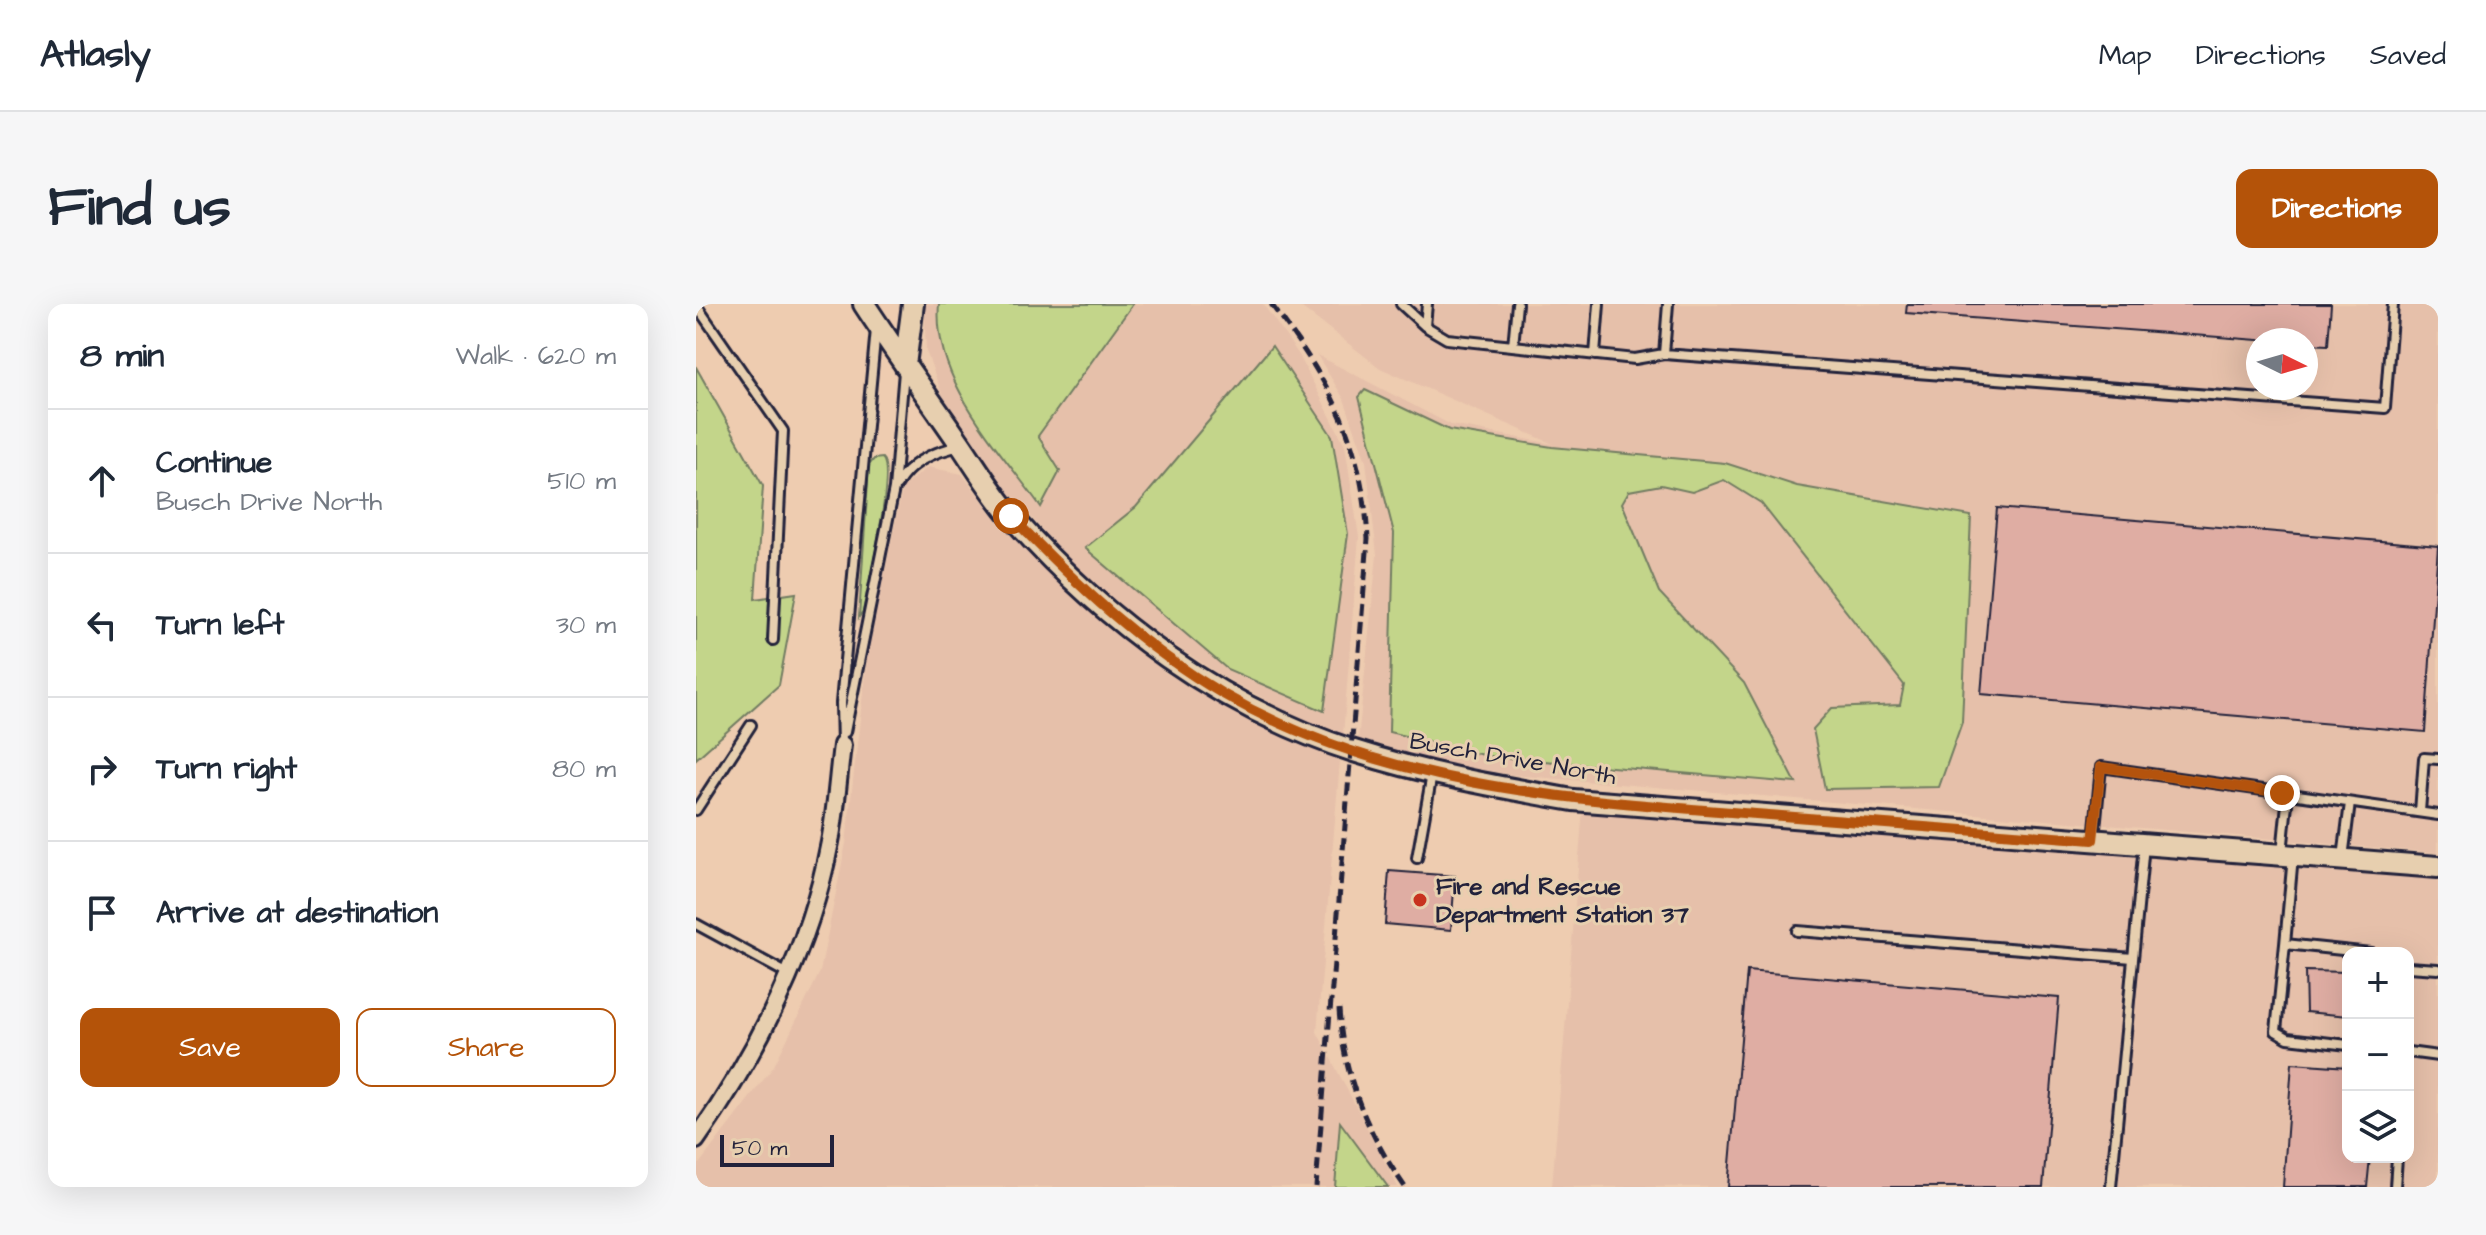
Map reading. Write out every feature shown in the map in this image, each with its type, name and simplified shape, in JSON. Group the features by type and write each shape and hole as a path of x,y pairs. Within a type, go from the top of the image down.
{"street":[{"name":"Busch Drive North","path":"864,304 878,314 905,365 1011,516 1080,588 1163,655 1225,695 1302,732 1352,751 1432,773 1573,800 2438,867"},
{"path":"905,365 913,304"},
{"path":"696,1140 725,1099 768,1022 788,974 830,843 842,745"}],"lane":[{"path":"1401,304 1425,326 1447,339 1595,355 1635,359 1664,354 2385,408 2393,304"},
{"path":"1425,326 1427,304"},
{"path":"1513,346 1517,304"},
{"path":"1595,355 1599,304"},
{"path":"1664,354 1668,304"},
{"path":"696,305 783,431 773,640"},
{"path":"842,745 841,703 878,314"},
{"path":"842,745 894,489 905,365"},
{"path":"894,489 903,473 920,461 941,450 962,446"},
{"path":"696,810 751,725"},
{"path":"2420,812 2424,758 2438,759"},
{"path":"2093,840 2101,767 2438,815"},
{"path":"1417,858 1432,773"},
{"path":"2288,794 2285,944 2276,1031 2288,1038 2342,1044"},
{"path":"2343,859 2350,803"},
{"path":"2111,1187 2144,844"},
{"path":"696,924 788,974"},
{"path":"1797,931 2133,958"},
{"path":"2285,944 2342,950"},
{"path":"2414,967 2438,969"},
{"path":"2414,1053 2438,1056"},
{"path":"2395,1187 2397,1163"}],"shaded area":[{"path":"924,304 1263,304 1299,355 1345,445 1359,537 1343,735 1294,715 1222,676 1148,628 1068,559 1002,484 942,394 926,351"},
{"path":"1297,304 2438,304 2438,853 1512,775 1438,763 1358,740 1377,555 1366,461 1344,399 1317,355 1451,425 1553,444 1380,368"},
{"path":"928,467 962,474 997,520 1070,594 1166,673 1340,761 1317,1032 1398,1187 696,1187 696,1168 774,1066 820,972 846,843 868,648 903,487"},
{"path":"1583,808 2438,879 2438,1187 1552,1187"}],"green space":[{"path":"939,304 1133,304 1038,436 1060,471 1041,507 988,437 957,387 946,360 940,332"},
{"path":"1272,346 1332,436 1348,534 1324,711 1227,669 1085,548 1136,507"},
{"path":"696,367 763,486 755,599 796,593 779,685 696,759"},
{"path":"1365,390 1449,430 1552,447 1725,463 1797,486 1971,516 1962,722 1939,787 1825,789 1813,729 1832,708 1900,705 1904,685 1761,503 1724,480 1692,492 1661,485 1629,491 1622,503 1659,592 1744,683 1796,783 1487,756 1389,732 1394,533 1359,397"},
{"path":"882,458 886,483 883,505 866,598 859,617 869,465 874,459"},
{"path":"1340,1122 1388,1187 1335,1187"}],"building":[{"path":"1907,304 2331,304 2328,345 2318,345 2318,328 2246,328 2246,339 1906,313"},
{"path":"1997,508 2438,546 2425,732 1981,694"},
{"name":"Fire and Rescue Department Station 37","path":"1389,871 1455,876 1451,930 1385,924"},
{"path":"1747,971 2059,998 2043,1187 1728,1187"},
{"path":"2305,971 2342,972 2342,1015 2306,1012"},
{"path":"2292,1063 2342,1067 2342,1163 2369,1163 2367,1187 2283,1187"}],"railway":[{"path":"1271,304 1310,360 1339,413 1359,471 1368,539 1316,1187"},
{"path":"1339,1009 1341,1034 1359,1103 1379,1146 1405,1187"}],"place":[{"name":"Fire and Rescue Department Station 37","path":"1420,900"}],"route":[{"path":"1011,516 1080,588 1110,614 1163,655 1225,695 1302,732 1352,751 1456,779 1573,800 2093,840 2101,767 2282,793"}]}
